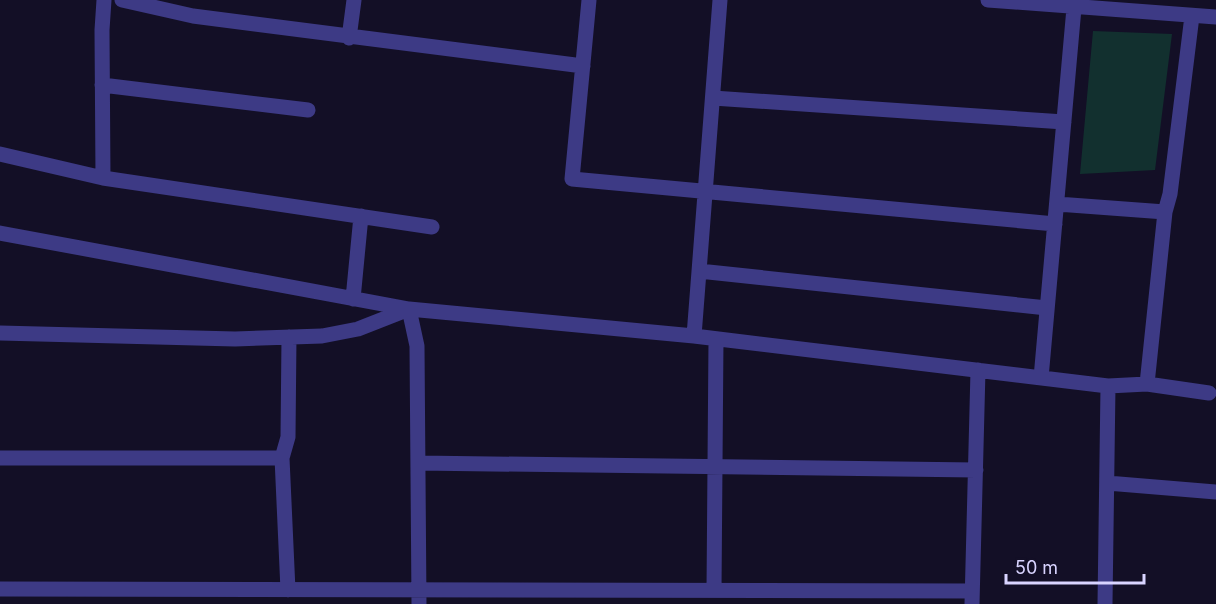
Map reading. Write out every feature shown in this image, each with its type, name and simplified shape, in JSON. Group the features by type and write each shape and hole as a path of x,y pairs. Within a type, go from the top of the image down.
{"street":[{"path":"103,178 104,0"},
{"path":"122,0 193,16 349,38 583,66"},
{"path":"349,38 354,0"},
{"path":"589,0 572,178 1055,224"},
{"path":"694,336 720,0"},
{"path":"988,0 1216,17"},
{"path":"1041,378 1074,8"},
{"path":"1147,384 1165,212 1170,194 1192,16"},
{"path":"102,85 308,111"},
{"path":"712,98 1064,123"},
{"path":"0,154 103,178 432,227"},
{"path":"1057,204 1165,212"},
{"path":"354,299 361,216"},
{"path":"0,233 409,309 694,336 1108,386 1147,384 1209,393"},
{"path":"699,271 1047,308"},
{"path":"0,333 235,339 322,336 358,329 409,309"},
{"path":"409,309 417,346 419,596"},
{"path":"288,590 282,458 288,437 289,337"},
{"path":"714,590 713,466 716,339"},
{"path":"0,589 288,590 419,596 714,590 744,597 972,597 978,370"},
{"path":"1105,604 1108,386"},
{"path":"0,458 282,458"},
{"path":"419,463 976,470"},
{"path":"1107,483 1216,492"}],"green space":[{"path":"1093,31 1172,34 1155,170 1080,174"}]}
